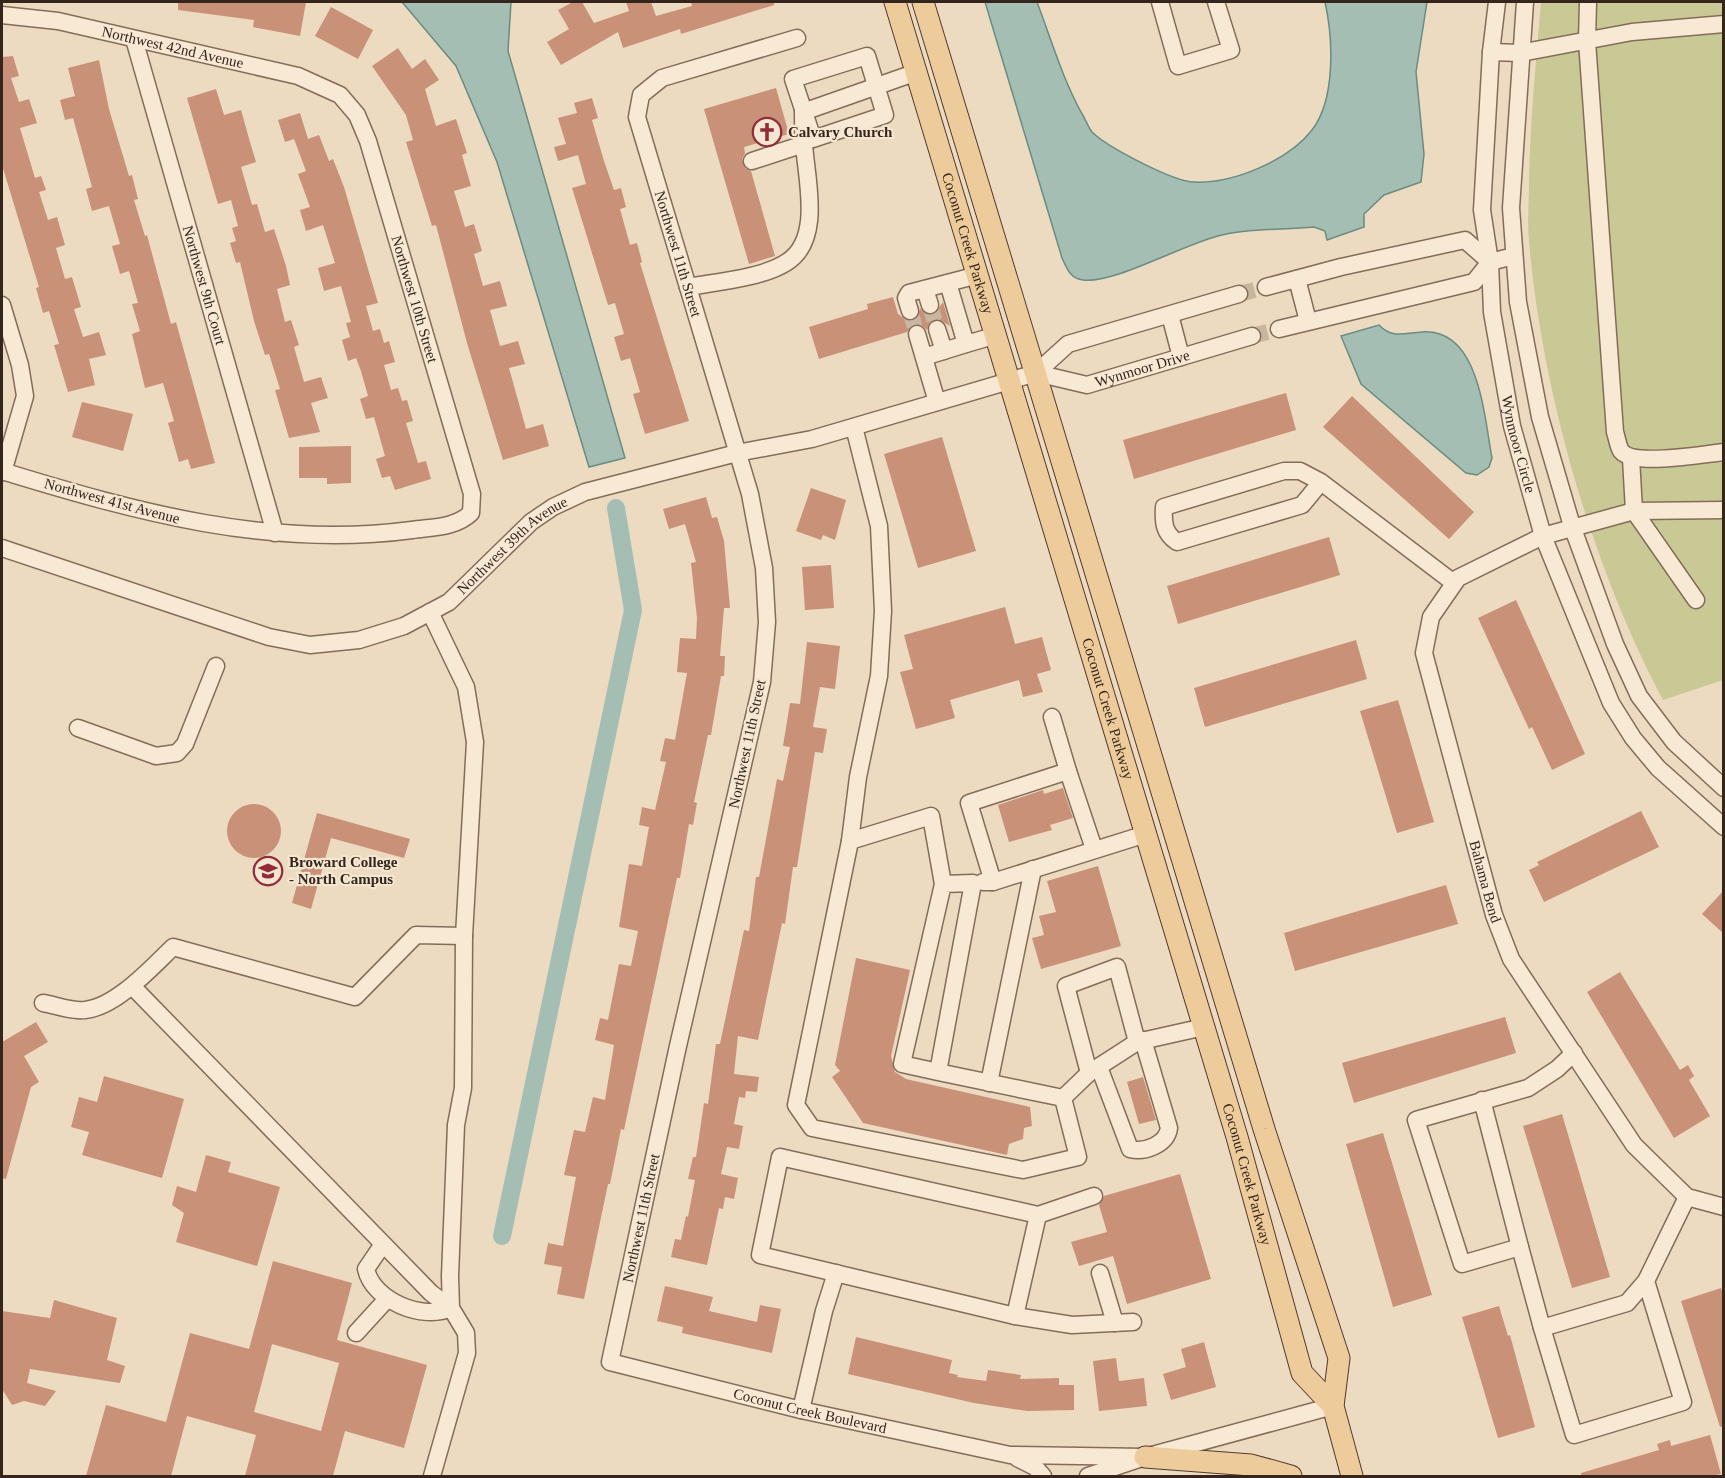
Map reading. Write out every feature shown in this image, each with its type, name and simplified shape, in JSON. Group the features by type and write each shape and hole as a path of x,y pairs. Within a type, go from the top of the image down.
{"main road":[{"name":"Coconut Creek Parkway","path":"895,2 1204,1027 1302,1373 1333,1406"},
{"name":"Coconut Creek Parkway","path":"923,2 1238,1042 1339,1358 1333,1406 1352,1476"},
{"path":"1146,834 1169,859 1216,1015 1238,1042"},
{"path":"1145,1457 1251,1465 1290,1476"}],"street":[{"path":"1160,2 1178,66 1231,50 1216,2"},
{"name":"Wynmoor Circle","path":"1497,2 1491,52 1482,210 1490,262 1492,312 1512,426 1543,537 1611,703 1633,738 1658,768 1721,821"},
{"name":"Wynmoor Circle","path":"1525,2 1511,208 1518,302 1540,417 1572,526 1615,644 1640,696 1674,742 1724,788"},
{"path":"1588,2 1587,41 1615,432 1621,450 1631,458 1652,459 1724,452"},
{"name":"Northwest 42nd Avenue","path":"2,15 58,21 298,76 340,95"},
{"path":"1491,52 1520,53 1632,32 1724,24"},
{"name":"Northwest 11th Street","path":"610,1362 678,1046 762,682 766,622 764,567 750,495 638,117 641,95 662,78 797,38"},
{"name":"Northwest 9th Court","path":"134,39 275,533"},
{"path":"867,56 885,115 813,139 803,112 793,79 867,56"},
{"path":"803,112 917,72"},
{"name":"Northwest 10th Street","path":"340,95 357,115 368,141 472,495 471,513"},
{"path":"688,287 758,273 786,262 796,253 805,235 811,187 804,144 803,112"},
{"path":"753,161 804,144"},
{"path":"1266,287 1465,240 1490,262"},
{"path":"1279,329 1474,282 1490,262 1514,256"},
{"path":"910,310 906,298 909,293 928,297 948,283 978,275"},
{"path":"1297,279 1308,321"},
{"path":"948,283 966,344"},
{"path":"1036,373 1068,344 1239,294"},
{"path":"2,305 20,365 25,396 2,471"},
{"path":"1170,315 1182,357"},
{"path":"937,329 944,351"},
{"path":"917,334 937,402"},
{"path":"924,357 997,335"},
{"name":"Wynmoor Drive","path":"1036,373 1087,385 1252,336"},
{"name":"Northwest 39th Avenue","path":"2,548 269,637 310,645 359,640 404,626 449,602 531,522 553,507 585,492 737,453 812,439 1036,373"},
{"path":"854,427 879,526 883,611 879,676 858,777 850,841 796,1105 803,1119 812,1128 1023,1170 1078,1157 1063,1098"},
{"path":"1631,458 1634,511 1696,600"},
{"name":"Northwest 41st Avenue","path":"2,471 150,514 212,526 275,533 376,535 460,523 471,513"},
{"path":"1321,482 1302,505 1177,543 1168,536 1164,522 1164,507 1284,471 1300,471 1321,482 1454,583"},
{"name":"Bahama Bend","path":"1724,510 1634,511 1572,526 1543,537 1458,578 1431,617 1424,653 1494,915 1511,959 1634,1144 1688,1197 1724,1207"},
{"path":"430,612 466,687 475,742 464,936 463,1088 456,1125 451,1308"},
{"path":"78,728 156,756 177,753 185,744 216,666"},
{"path":"1052,717 1094,849"},
{"path":"993,882 969,803 1068,771"},
{"path":"850,841 931,816 943,884 902,1064 1063,1098"},
{"path":"943,884 993,882 1146,834"},
{"path":"989,1083 1033,869"},
{"path":"938,1072 974,883"},
{"path":"43,1003 84,1011 100,1006 132,986 173,947 355,997 416,935 464,936"},
{"path":"1117,967 1140,1041 1169,1128 1168,1136 1160,1143 1141,1150 1130,1149 1094,1070 1066,986 1117,967"},
{"path":"132,986 431,1293 451,1308 466,1333 467,1353 432,1476"},
{"path":"1063,1098 1094,1070 1140,1041 1204,1027"},
{"path":"1520,1247 1462,1264 1416,1120 1528,1088 1557,1069 1574,1053"},
{"path":"1482,1100 1542,1328 1574,1435 1683,1402 1646,1281"},
{"path":"1094,1196 1038,1215 780,1157 760,1255 1015,1316 1072,1325 1133,1322"},
{"path":"1542,1328 1627,1303 1646,1281 1688,1197"},
{"path":"1015,1316 1029,1264 1038,1215"},
{"path":"383,1244 366,1269 369,1280 381,1296 404,1306 439,1314 451,1308"},
{"path":"801,1410 824,1311 836,1273"},
{"path":"1100,1273 1114,1323"},
{"path":"356,1333 387,1299"},
{"name":"Coconut Creek Boulevard","path":"610,1362 801,1410 1010,1455 1145,1457"},
{"name":"Coconut Creek Boulevard","path":"1088,1476 1145,1457 1333,1406"},
{"name":"Coconut Creek Boulevard","path":"1010,1455 1035,1467 1043,1476"}],"green space":[{"path":"1541,2 1723,2 1723,680 1663,700 1637,648 1593,536 1558,418 1545,358 1528,227 1531,137"}],"shaded area":[{"path":"402,2 511,2 508,51 625,458 589,467 497,162 456,66"},
{"path":"985,2 1037,2 1068,85 1092,132 1141,163 1184,180 1209,182 1242,175 1274,161 1302,141 1312,130 1320,117 1329,85 1331,50 1325,2 1427,2 1416,72 1424,154 1421,182 1384,195 1364,214 1364,227 1327,240 1325,231 1314,227 1233,233 1207,239 1113,276 1097,280 1075,278 1062,258"},
{"path":"1379,325 1394,334 1422,332 1441,335 1456,344 1468,359 1482,399 1492,458 1489,467 1477,475 1466,473 1361,384 1341,336"}],"building":[{"path":"178,2 306,2 300,36 253,27 254,20 178,10"},
{"path":"573,2 582,2 594,23 629,11 626,2 651,2 656,16 692,6 691,2 774,2 774,5 681,34 680,29 623,48 618,32 561,65 547,42 569,29 558,10"},
{"path":"331,7 373,30 358,59 315,36"},
{"path":"398,48 412,69 425,59 439,80 425,89 436,126 456,119 467,153 462,155 471,186 454,191 465,227 474,224 482,251 474,254 483,286 500,281 507,306 490,310 500,346 518,341 525,364 509,368 526,429 543,424 549,446 503,460 467,343 436,225 432,226 406,142 413,140 406,115 372,66"},
{"path":"13,56 19,76 11,78 19,102 29,99 37,123 20,128 35,178 41,176 46,190 39,192 48,220 57,217 65,245 56,248 65,279 72,277 81,307 74,309 83,337 99,332 106,355 89,359 95,385 68,392 54,345 59,344 49,311 43,313 36,288 39,287 2,165 2,57"},
{"path":"99,60 109,109 138,199 134,200 145,236 147,235 171,324 176,322 215,463 191,469 188,459 179,462 168,423 174,421 163,383 145,388 132,334 140,331 132,304 138,303 129,271 120,274 112,246 120,244 109,206 92,211 86,189 92,187 73,118 65,120 60,100 75,96 68,68"},
{"path":"776,88 789,134 744,147 745,153 742,159 745,168 751,171 775,256 749,264 704,109"},
{"path":"216,89 224,115 241,110 256,162 241,167 252,205 257,204 265,232 274,229 290,285 277,289 285,322 291,320 299,345 294,347 304,382 321,377 328,398 311,403 320,432 289,438 275,390 280,389 269,354 265,355 254,321 240,262 236,263 230,243 236,241 232,228 238,226 231,200 218,204 187,98"},
{"path":"592,98 598,118 592,120 604,161 614,190 621,188 626,207 620,209 630,245 637,243 642,262 640,263 689,421 645,434 633,394 640,392 630,358 621,361 614,337 624,334 615,303 608,305 572,188 586,184 578,155 558,161 554,147 566,144 558,118 577,113 574,103"},
{"path":"300,113 308,139 319,135 329,161 333,159 344,187 378,303 366,306 373,331 380,329 384,343 389,341 395,362 384,365 391,390 398,388 402,401 407,400 413,421 406,423 418,463 426,461 431,479 395,490 390,476 382,478 376,459 385,456 374,417 366,419 360,399 368,396 361,371 356,358 348,361 342,340 350,337 346,323 351,322 341,286 324,291 318,268 335,263 323,225 306,231 300,210 310,207 298,174 306,171 294,139 285,142 278,120"},
{"path":"893,297 898,314 908,321 918,318 920,308 927,315 934,315 943,302 950,326 939,319 930,322 927,330 920,324 915,324 907,332 819,359 809,327 868,309 867,304"},
{"path":"1286,393 1296,430 1134,479 1123,440"},
{"path":"1352,396 1474,512 1449,539 1323,427"},
{"path":"82,402 133,414 123,451 72,437"},
{"path":"942,437 976,551 918,568 884,454"},
{"path":"351,446 351,483 327,484 327,478 299,478 299,447"},
{"path":"811,488 846,500 835,540 823,535 821,540 796,531"},
{"path":"706,497 712,518 717,517 724,541 730,608 724,608 720,656 725,656 724,676 721,676 711,735 708,735 694,802 697,803 693,825 689,824 680,878 677,878 624,1130 621,1129 584,1299 557,1294 562,1267 544,1264 548,1243 563,1246 576,1177 564,1175 574,1130 585,1132 593,1097 605,1100 614,1045 595,1040 600,1018 608,1020 619,964 631,966 638,931 619,927 629,864 642,866 649,827 639,825 642,807 655,810 666,762 660,761 665,738 675,740 687,673 677,672 680,638 696,639 697,618 691,563 696,562 685,524 669,529 663,509"},
{"path":"1329,537 1340,575 1178,624 1167,586"},
{"path":"831,565 834,608 805,610 802,567"},
{"path":"1516,600 1585,754 1552,770 1532,727 1529,729 1478,618"},
{"path":"1005,607 1015,644 1042,637 1051,670 1037,674 1043,692 1023,697 1019,680 950,700 955,718 916,729 900,672 913,669 904,635"},
{"path":"1356,640 1367,679 1205,727 1194,688"},
{"path":"807,642 840,646 835,689 820,687 813,727 827,729 823,753 815,752 797,867 793,867 785,924 782,923 758,1040 738,1036 734,1074 759,1077 757,1092 746,1091 745,1098 739,1097 734,1124 743,1126 739,1149 727,1147 721,1174 738,1178 734,1199 725,1197 723,1209 719,1208 707,1265 671,1257 675,1239 681,1240 686,1216 688,1217 695,1180 688,1179 693,1157 696,1157 704,1103 708,1104 716,1044 720,1044 744,930 749,931 756,877 759,877 777,779 783,781 790,747 783,746 790,703 800,704"},
{"path":"1398,700 1434,822 1397,833 1360,711"},
{"path":"1063,788 1073,818 1050,825 1052,830 1009,842 998,805 1043,790 1044,794"},
{"path":"254,804 264,806 273,812 279,821 281,831 279,841 273,850 264,856 254,858 244,856 235,850 229,841 227,831 229,821 235,812 244,806"},
{"path":"1641,811 1659,847 1544,902 1529,870 1539,865 1537,862"},
{"path":"317,813 410,839 404,858 331,838 311,909 292,903"},
{"path":"1098,866 1121,946 1041,969 1032,938 1044,935 1039,916 1056,912 1047,881"},
{"path":"1446,885 1458,924 1295,971 1284,933"},
{"path":"1724,890 1724,934 1702,914"},
{"path":"856,958 910,970 891,1056 895,1072 906,1079 1030,1107 1032,1126 1024,1128 1023,1139 1009,1144 1007,1155 863,1123 832,1077 840,1071 835,1065"},
{"path":"1620,972 1680,1070 1688,1065 1694,1076 1689,1080 1710,1116 1674,1138 1587,992"},
{"path":"1505,1017 1516,1053 1354,1103 1342,1063"},
{"path":"36,1022 48,1042 24,1056 39,1082 31,1087 6,1179 2,1178 2,1042"},
{"path":"104,1076 184,1099 162,1178 82,1155 89,1132 71,1127 79,1097 97,1102"},
{"path":"1143,1077 1156,1120 1139,1124 1127,1082"},
{"path":"1562,1114 1610,1277 1572,1288 1523,1126"},
{"path":"1383,1133 1432,1295 1393,1307 1346,1144"},
{"path":"206,1155 231,1162 228,1172 280,1187 257,1266 176,1242 184,1213 172,1205 177,1186 196,1192"},
{"path":"1180,1174 1211,1279 1127,1304 1113,1256 1079,1266 1071,1242 1107,1232 1099,1205 1104,1196"},
{"path":"273,1261 352,1283 337,1340 427,1365 404,1448 345,1431 333,1476 245,1476 256,1435 187,1416 171,1476 86,1476 106,1405 166,1422 190,1333 249,1349","holes":["272,1344 339,1363 321,1431 254,1412"]},
{"path":"665,1286 713,1297 709,1311 757,1322 760,1305 781,1309 772,1353 682,1333 683,1327 657,1321"},
{"path":"1721,1288 1724,1296 1724,1426 1720,1427 1681,1301"},
{"path":"54,1300 117,1318 107,1360 125,1366 120,1383 30,1369 27,1383 56,1391 45,1406 24,1401 12,1405 2,1389 2,1311 50,1318"},
{"path":"1499,1306 1508,1336 1510,1335 1535,1427 1498,1438 1462,1317"},
{"path":"856,1337 952,1360 949,1373 958,1375 957,1377 986,1381 988,1370 1021,1375 1020,1379 1059,1378 1059,1385 1074,1385 1074,1410 1027,1411 974,1403 848,1374"},
{"path":"1204,1342 1216,1387 1171,1400 1163,1374 1186,1367 1181,1349"},
{"path":"1116,1358 1119,1381 1144,1378 1147,1406 1099,1411 1093,1361"},
{"path":"1710,1435 1721,1474 1711,1476 1581,1476 1581,1473 1659,1450 1657,1444 1670,1440 1671,1446"}],"waterway":[{"path":"502,1236 633,610 616,508"}],"tunnel":[{"path":"1239,294 1266,287"},
{"path":"930,305 937,329"},
{"path":"910,311 917,334"},
{"path":"1252,336 1279,329"}],"place":[{"name":"Calvary Church","path":"767,132"},
{"name":"Broward College - North Campus","path":"268,871"}]}
